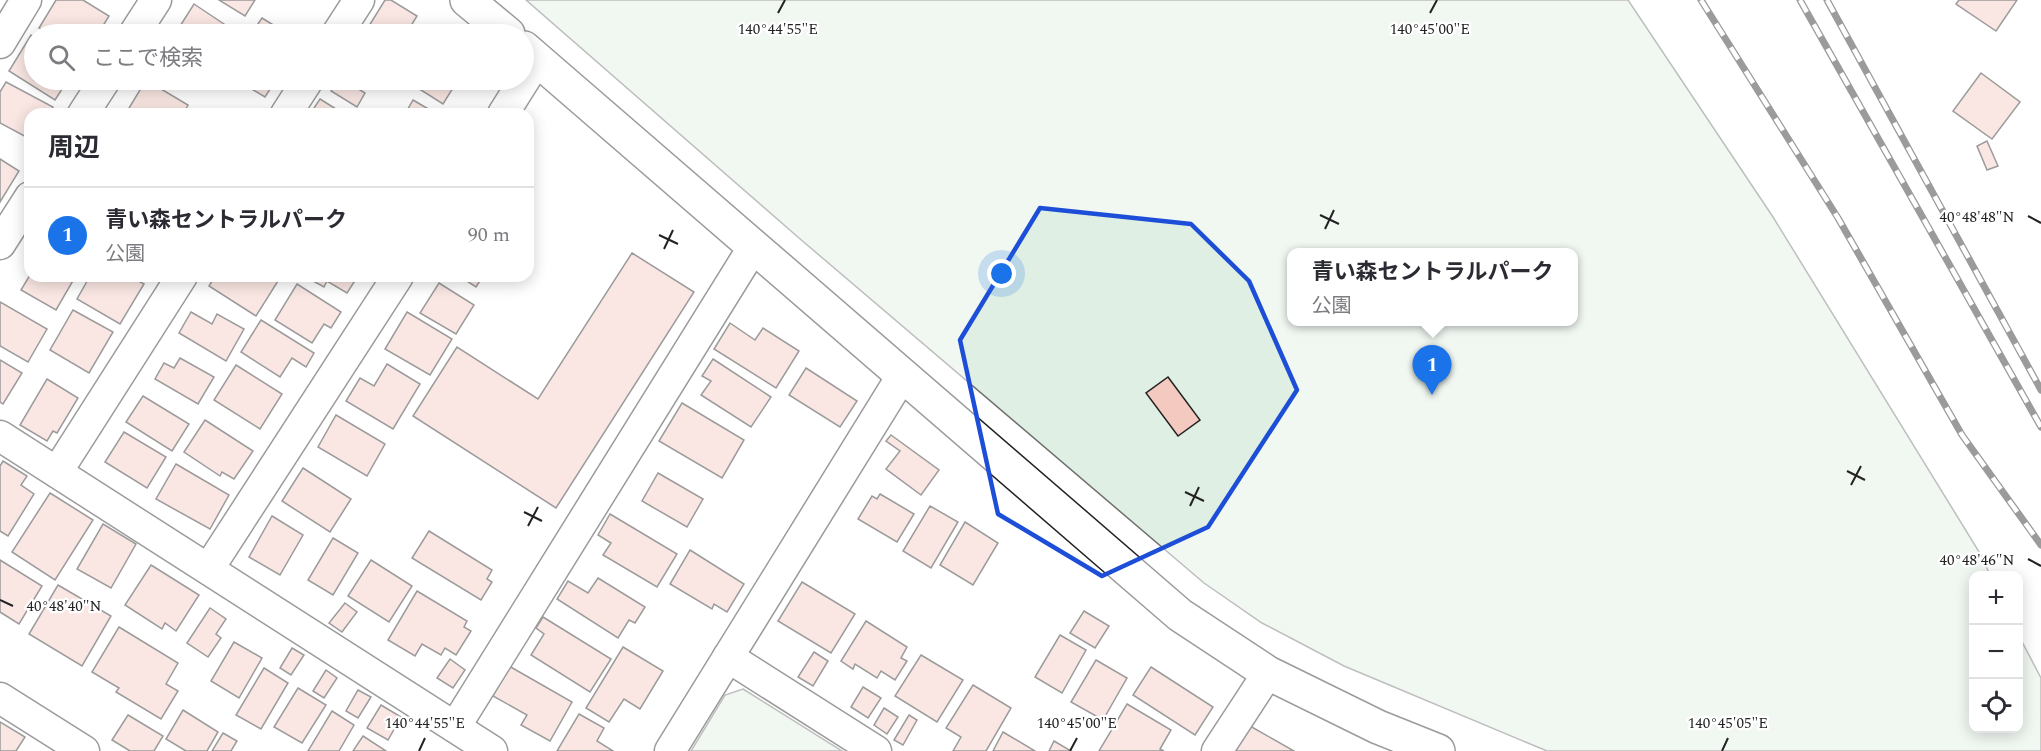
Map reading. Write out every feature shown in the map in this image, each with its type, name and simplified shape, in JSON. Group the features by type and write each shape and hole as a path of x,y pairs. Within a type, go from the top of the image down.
{"street":[{"path":"0,43 27,0"},
{"path":"140,24 156,0"},
{"path":"343,24 359,0"},
{"path":"467,0 496,24"},
{"path":"534,57 1180,615 1269,673 1378,727 1438,751"},
{"path":"87,108 99,90"},
{"path":"290,108 302,90"},
{"path":"505,108 513,90"},
{"path":"0,244 24,206"},
{"path":"455,727 754,246"},
{"path":"57,472 178,282"},
{"path":"209,568 394,282"},
{"path":"670,751 902,376"},
{"path":"0,436 492,751"},
{"path":"728,657 876,751"},
{"path":"1217,751 1269,673"},
{"path":"0,698 84,751"}],"highlighted area":[{"path":"1040,208 1191,224 1249,281 1297,390 1208,527 1102,576 998,514 960,340"}],"green space":[{"path":"526,0 1628,0 1773,217 1981,555 1988,571 1969,571 1969,733 2023,733 2023,644 2041,678 2041,751 1547,751 1344,666 1262,623 1204,583 799,238"},
{"path":"743,689 842,751 691,751 725,695"}],"building":[{"path":"56,0 83,0 109,16 104,24 41,24"},
{"path":"219,0 255,0 245,16"},
{"path":"385,0 391,0 417,16 412,24 370,24"},
{"path":"1959,0 2017,0 1996,31 1956,4"},
{"path":"194,4 224,24 181,24"},
{"path":"262,18 272,24 258,24"},
{"path":"24,46 24,80 9,71"},
{"path":"1981,73 2020,102 1992,139 1953,111"},
{"path":"6,82 53,107 24,108 24,136 0,123 0,92"},
{"path":"39,90 62,90 55,100"},
{"path":"140,90 163,90 188,105 186,108 129,108"},
{"path":"253,90 270,90 265,97"},
{"path":"360,90 365,93 357,107 331,91"},
{"path":"421,90 452,90 443,104"},
{"path":"320,99 334,108 314,108"},
{"path":"413,100 427,108 408,108"},
{"path":"1987,141 1998,166 1987,170 1977,146"},
{"path":"0,159 19,171 0,202"},
{"path":"632,253 694,292 556,508 413,416 457,347 538,399"},
{"path":"26,282 72,282 56,310 21,290"},
{"path":"87,282 140,282 144,284 120,324 77,299"},
{"path":"211,282 277,282 256,316 209,286"},
{"path":"315,282 326,282 324,287"},
{"path":"329,282 354,282 347,293"},
{"path":"468,282 479,282 476,287"},
{"path":"439,283 474,305 456,334 420,313"},
{"path":"297,284 341,312 331,328 324,324 312,343 275,320"},
{"path":"0,302 47,329 28,362 0,346"},
{"path":"73,310 113,332 89,373 50,350"},
{"path":"191,312 212,324 217,314 244,329 226,361 179,333"},
{"path":"407,312 452,339 430,375 385,349"},
{"path":"261,320 314,353 306,367 292,358 280,377 241,352"},
{"path":"730,323 755,340 763,328 799,351 776,388 714,349"},
{"path":"180,358 214,377 198,404 155,379 164,363 174,368"},
{"path":"713,359 771,397 751,427 701,395 711,381 702,376"},
{"path":"0,360 22,373 3,404 0,402"},
{"path":"387,364 420,384 393,429 346,401 360,378 374,386"},
{"path":"236,365 282,394 260,429 214,400"},
{"path":"806,368 857,401 840,427 789,395"},
{"path":"1168,377 1200,420 1178,436 1146,393"},
{"path":"47,379 78,398 57,433 53,431 47,441 20,425"},
{"path":"143,396 189,424 172,451 126,422"},
{"path":"682,403 744,440 722,478 659,441"},
{"path":"336,415 385,444 367,476 318,447"},
{"path":"205,420 253,451 234,479 222,472 220,476 184,452"},
{"path":"124,432 166,457 147,488 105,462"},
{"path":"891,435 939,470 921,495 886,469 900,451 886,441"},
{"path":"3,461 27,476 21,485 34,494 8,536 0,531 0,466"},
{"path":"176,464 229,495 210,529 156,499"},
{"path":"303,468 351,499 330,532 282,501"},
{"path":"658,473 703,499 687,527 642,501"},
{"path":"50,493 93,520 55,580 12,552"},
{"path":"880,494 914,514 897,542 858,519 872,496 877,499"},
{"path":"930,506 958,522 931,568 903,551"},
{"path":"610,514 677,554 657,587 603,555 611,543 598,535"},
{"path":"272,516 303,535 280,575 249,557"},
{"path":"965,522 998,543 973,585 940,565"},
{"path":"103,524 136,544 111,588 77,569"},
{"path":"429,531 492,570 487,579 492,582 481,600 412,558"},
{"path":"333,538 358,553 333,595 308,580"},
{"path":"690,550 744,584 727,612 714,604 712,609 670,584"},
{"path":"0,560 42,586 19,624 0,612"},
{"path":"371,560 412,586 389,622 348,596"},
{"path":"151,565 199,595 176,631 165,623 162,629 125,605"},
{"path":"598,578 645,607 635,623 629,620 618,638 557,599 568,581 588,593"},
{"path":"802,582 855,614 831,653 778,621"},
{"path":"58,585 111,616 82,666 29,634"},
{"path":"417,591 467,621 464,627 471,631 456,655 445,648 441,655 422,644 415,656 388,640"},
{"path":"345,603 357,612 342,632 329,623"},
{"path":"210,608 226,619 216,634 221,638 208,657 187,643"},
{"path":"1084,611 1109,626 1095,648 1070,633"},
{"path":"543,617 611,659 590,692 531,655 544,634 536,628"},
{"path":"866,621 907,647 901,658 907,661 895,680 881,671 877,678 855,664 853,669 841,661"},
{"path":"119,627 178,663 166,684 178,691 161,719 116,692 119,688 92,672"},
{"path":"1060,635 1086,650 1062,693 1035,677"},
{"path":"234,642 262,658 239,698 211,681"},
{"path":"623,647 663,671 640,709 624,699 609,722 586,708"},
{"path":"292,648 304,655 291,675 280,668"},
{"path":"814,652 828,661 813,686 798,677"},
{"path":"921,655 963,680 937,722 895,696"},
{"path":"450,659 465,670 453,688 437,678"},
{"path":"1096,660 1127,678 1103,720 1071,702"},
{"path":"509,666 572,702 550,741 521,725 527,715 493,696"},
{"path":"1151,667 1213,707 1195,735 1133,695"},
{"path":"264,668 288,683 261,729 236,715"},
{"path":"326,670 337,678 324,698 313,691"},
{"path":"973,685 1011,708 986,751 953,751 961,737 946,728"},
{"path":"863,687 881,698 868,718 851,707"},
{"path":"298,688 326,705 302,743 274,727"},
{"path":"358,690 371,697 358,718 346,711"},
{"path":"1127,704 1171,730 1160,749 1164,751 1099,751"},
{"path":"381,705 401,717 388,740 367,728"},
{"path":"884,708 898,717 887,734 874,725"},
{"path":"183,710 218,732 207,751 186,751 166,739"},
{"path":"332,711 354,725 339,751 308,751"},
{"path":"579,714 604,728 597,741 613,751 557,751"},
{"path":"128,715 163,736 154,751 130,751 112,740"},
{"path":"909,715 917,720 903,745 894,740"},
{"path":"0,722 25,737 16,751 0,751"},
{"path":"1250,726 1294,751 1235,751"},
{"path":"1003,732 1035,751 993,751"},
{"path":"223,733 237,741 231,751 212,751"},
{"path":"363,736 386,751 353,751"},
{"path":"1054,741 1071,751 1049,751"}],"railway":[{"path":"1701,0 1838,218 1962,435 2041,545"},
{"path":"1800,0 2041,427"},
{"path":"1827,0 2041,390"}],"place":[{"name":"青い森セントラルパーク","path":"1432,395"}]}
